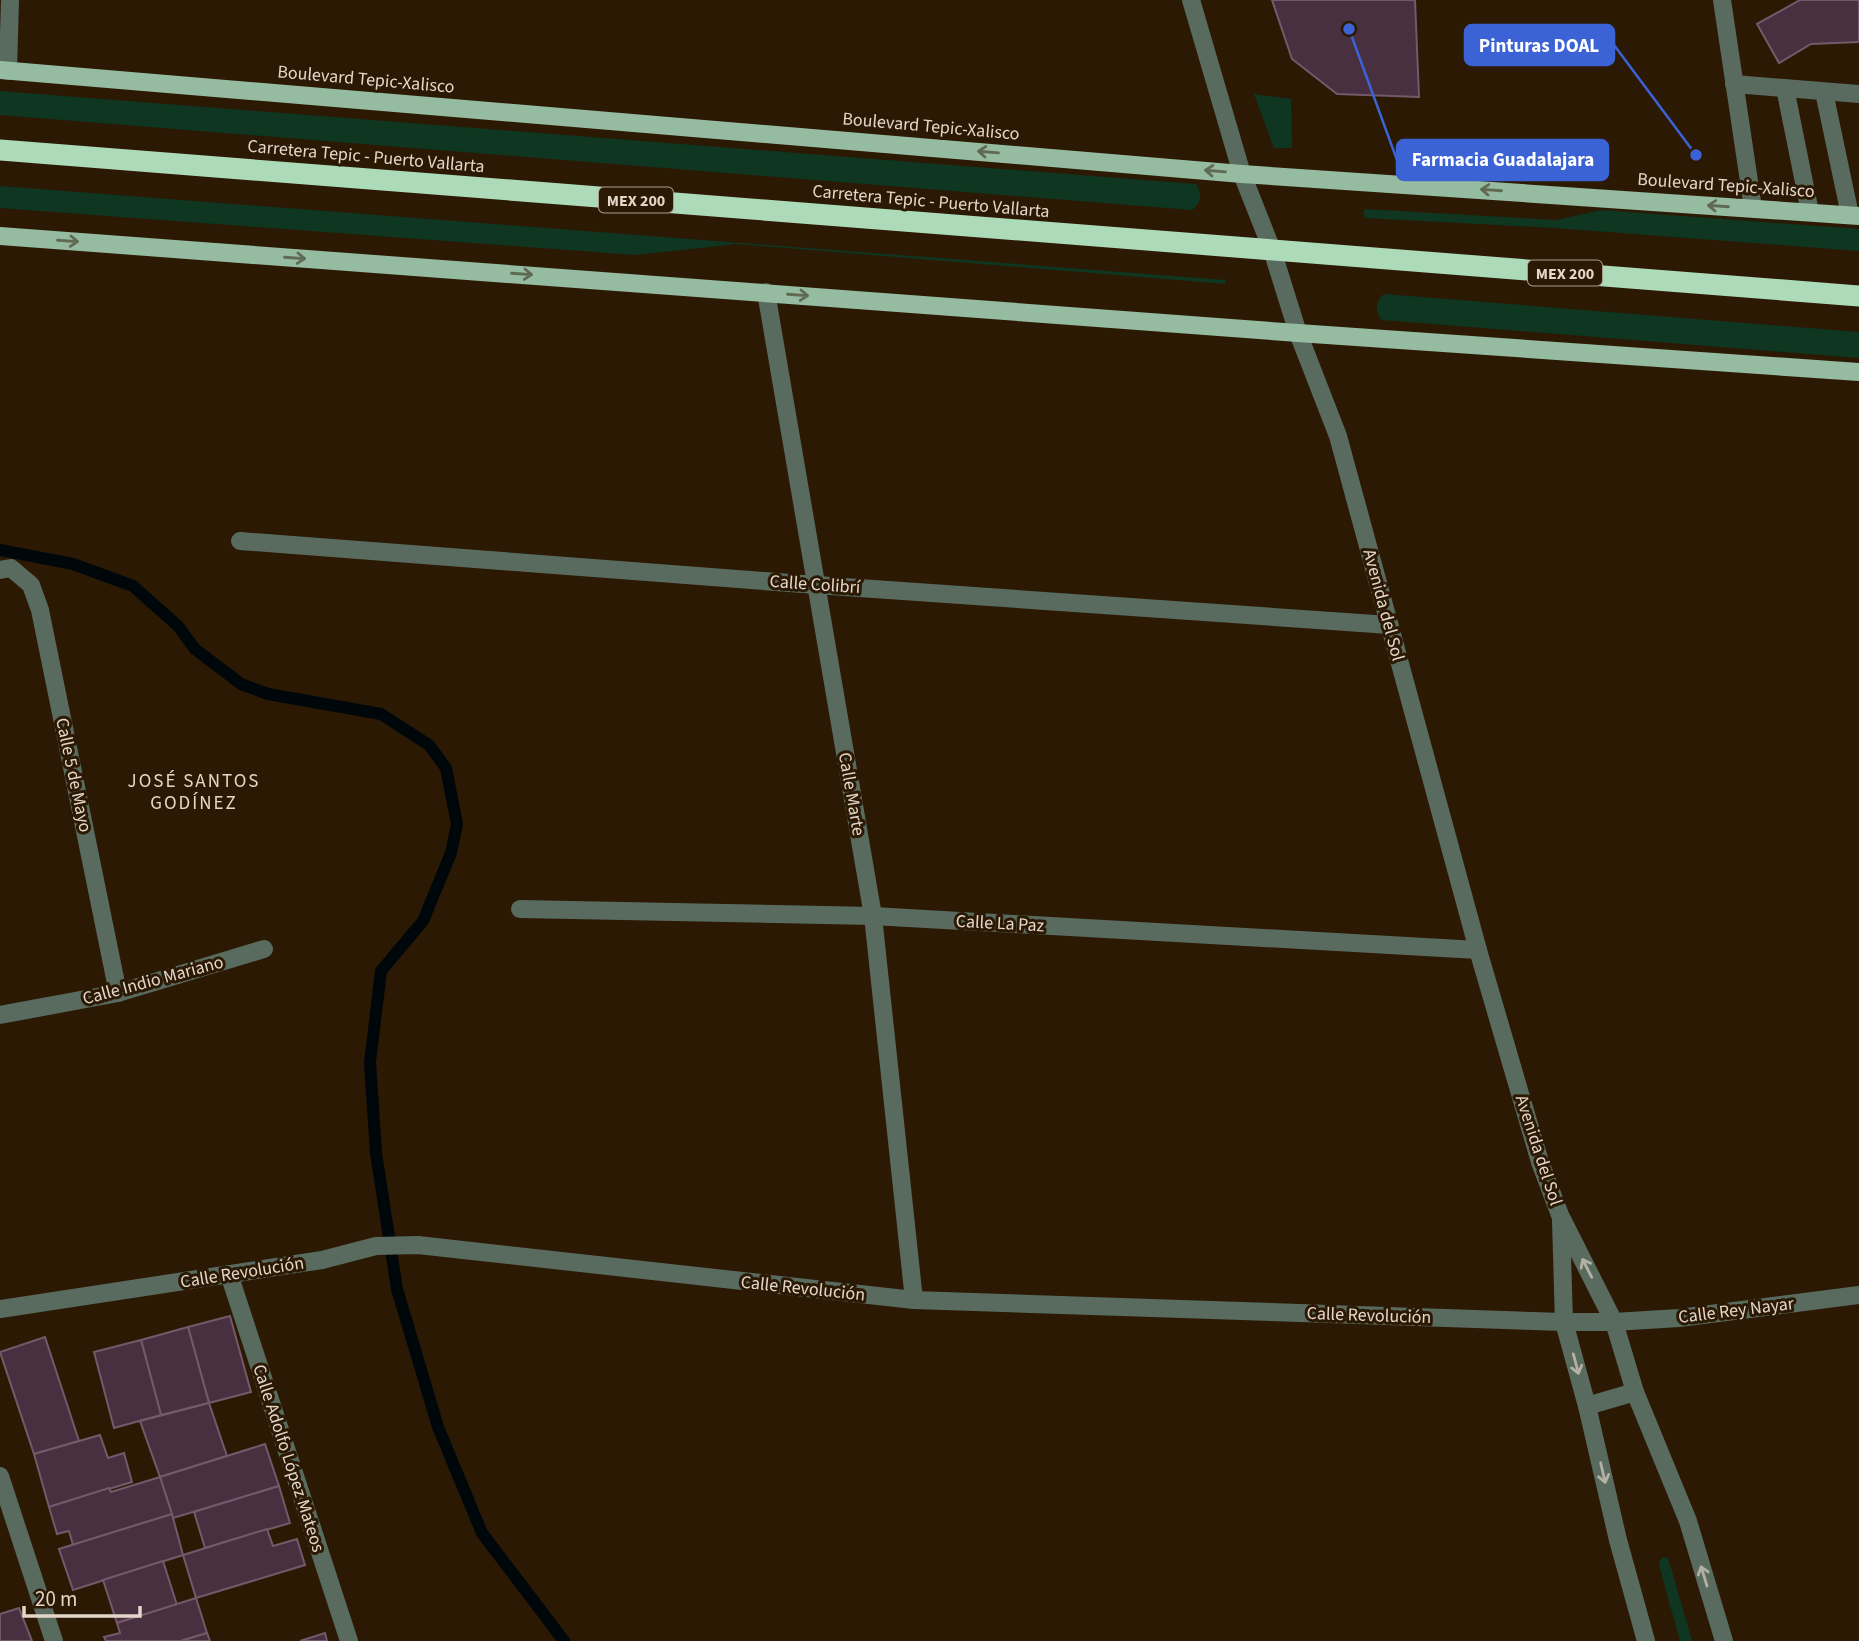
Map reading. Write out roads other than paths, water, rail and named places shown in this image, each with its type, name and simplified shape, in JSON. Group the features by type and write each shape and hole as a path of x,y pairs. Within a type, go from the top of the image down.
{"highway":[{"name":"Carretera Tepic - Puerto Vallarta","path":"0,150 1859,296"}],"main road":[{"name":"Boulevard Tepic-Xalisco","path":"4,70 1242,173 1855,216"},
{"path":"0,236 1859,372"}],"street":[{"path":"4,70 10,0"},
{"name":"Avenida del Sol","path":"1191,0 1242,173 1272,250 1298,333 1338,436 1478,950 1539,1162 1560,1215 1614,1322 1635,1392 1688,1521 1724,1641"},
{"path":"1722,0 1753,208"},
{"path":"1734,84 1859,94"},
{"path":"1785,88 1810,212"},
{"path":"1824,92 1855,216"},
{"name":"Calle Marte","path":"766,292 873,916 914,1300"},
{"name":"Calle Colibrí","path":"240,541 1389,625"},
{"name":"Calle 5 de Mayo","path":"5,569 31,585 40,610 118,993"},
{"name":"Calle La Paz","path":"520,909 873,916 1478,950"},
{"name":"Calle Indio Mariano","path":"0,1015 118,993 264,949"},
{"name":"Avenida del Sol","path":"1560,1215 1564,1322 1646,1641"},
{"name":"Calle Revolución","path":"0,1309 322,1260 376,1246 418,1245 914,1300 1614,1322"},
{"name":"Calle Adolfo López Mateos","path":"229,1274 349,1641"},
{"name":"Calle Rey Nayar","path":"1614,1322 1679,1318 1859,1295"},
{"path":"1587,1406 1635,1392"},
{"path":"0,1476 54,1641"}],"waterway":[{"path":"0,550 73,564 133,586 178,626 195,649 241,684 268,694 381,714 429,745 446,768 457,824 451,853 423,921 381,971 370,1062 376,1153 397,1289 438,1427 482,1533 564,1641"}],"place":[{"name":"Farmacia Guadalajara","path":"1349,29"},
{"name":"Pinturas DOAL","path":"1696,155"}],"district":[{"name":"JOSÉ SANTOS GODÍNEZ","path":"194,791"}]}
